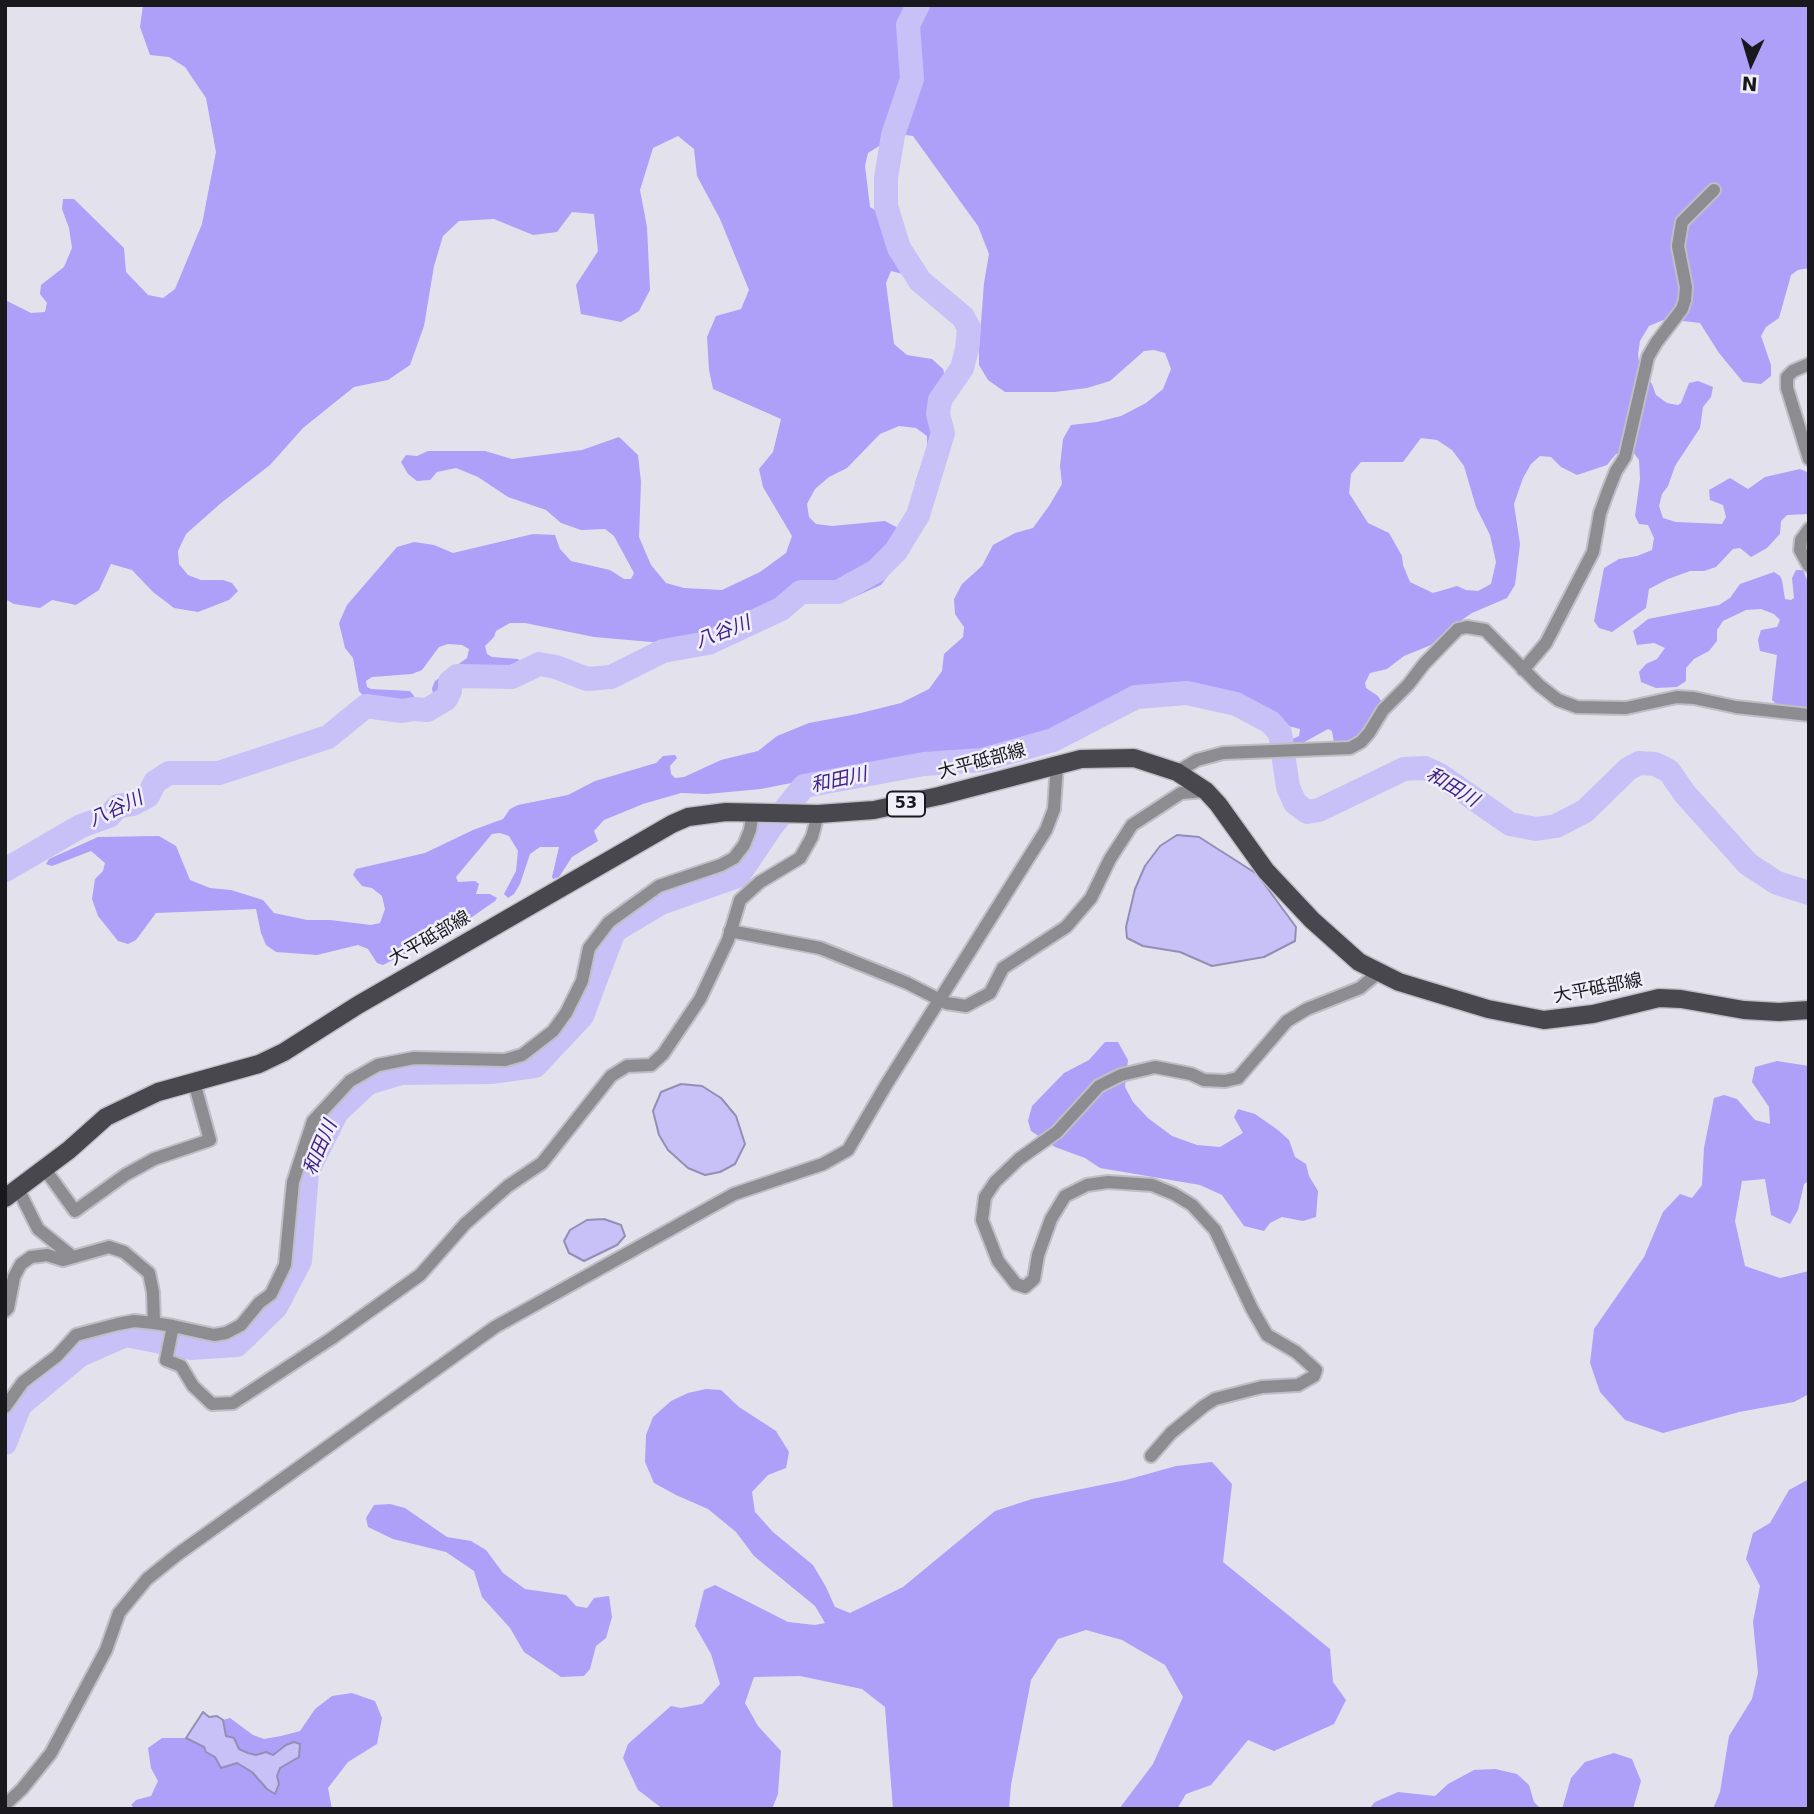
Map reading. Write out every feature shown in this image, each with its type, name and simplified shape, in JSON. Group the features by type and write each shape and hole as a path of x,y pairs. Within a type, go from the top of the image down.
{"main road":[{"name":"大平砥部線","path":"11,1193 106,1117 158,1093 259,1064 284,1052 358,1005 688,817 707,813 818,814 874,810 1081,759 1134,758 1177,772 1206,792 1218,804 1266,871 1312,920 1359,962 1399,982 1488,1009 1544,1020 1593,1014 1659,998 1779,1013 1809,1010"}],"street":[{"path":"1523,670 1546,643 1593,552 1600,513 1616,471 1625,457 1648,357 1682,309 1685,300 1686,286 1678,246 1682,222 1714,190"},
{"path":"1809,364 1793,371 1787,377 1787,388 1809,459"},
{"path":"1809,529 1801,540 1800,550 1809,566"},
{"path":"1177,772 1197,760 1223,753 1350,748 1361,742 1383,710 1458,629 1468,627 1485,630 1523,670 1558,700 1577,707 1626,708 1677,697 1809,715"},
{"path":"5,1805 22,1789 51,1753 106,1650 119,1613 147,1578 495,1327 734,1194 823,1164 848,1150 1046,830 1054,809 1057,764"},
{"path":"730,931 820,948 907,983 946,1003 966,1006 990,993 1003,968 1066,927 1091,898 1110,859 1132,825 1181,793 1206,792"},
{"path":"5,1407 23,1382 57,1356 75,1335 134,1321 215,1335 241,1325 259,1303 271,1294 285,1265 293,1182 313,1122 350,1082 378,1065 414,1058 505,1060 522,1055 553,1031 566,1013 582,981 589,948 609,922 659,886 734,858 744,845 753,812"},
{"path":"173,1326 166,1360 181,1366 193,1386 212,1404 233,1403 420,1275 465,1224 508,1186 542,1163 611,1076 627,1066 651,1065 663,1054 700,999 730,931 740,900 760,882 800,858 812,836 818,814"},
{"path":"1151,1456 1171,1433 1215,1399 1262,1387 1298,1385 1314,1376 1316,1370 1296,1352 1267,1335 1215,1230 1192,1205 1174,1194 1152,1185 1108,1182 1087,1185 1065,1196 1051,1219 1038,1255 1034,1279 1025,1287 1016,1284 998,1261 982,1220 985,1197 995,1182 1019,1159 1057,1132 1099,1086 1121,1074 1155,1067 1191,1074 1204,1080 1225,1081 1238,1078 1287,1021 1307,1009 1360,988 1378,973"},
{"path":"44,1168 75,1211 125,1175 154,1160 210,1140 194,1082"},
{"path":"11,1193 38,1228 73,1257"},
{"path":"5,1311 21,1264 32,1257 47,1255 63,1260 109,1247 124,1252 149,1273 154,1323"}],"shaded area":[{"path":"143,5 1809,5 1809,268 1798,270 1791,275 1779,318 1766,327 1761,336 1771,365 1771,376 1761,384 1743,382 1719,353 1700,323 1666,319 1649,326 1640,341 1638,354 1640,369 1652,384 1656,395 1667,403 1681,403 1689,383 1698,381 1713,387 1711,397 1703,407 1700,428 1675,466 1662,494 1659,506 1663,518 1676,522 1722,524 1726,517 1723,505 1710,500 1709,490 1730,478 1748,489 1765,477 1800,469 1809,473 1809,514 1787,515 1781,521 1780,534 1767,548 1751,557 1740,548 1733,549 1716,567 1704,571 1690,571 1649,589 1646,608 1612,632 1599,628 1594,621 1604,568 1619,559 1652,550 1654,538 1648,525 1639,524 1635,516 1640,479 1639,460 1633,452 1616,454 1607,465 1577,475 1561,467 1551,457 1540,456 1531,464 1523,478 1514,504 1520,544 1515,585 1507,598 1472,613 1431,645 1404,656 1387,669 1370,673 1365,683 1366,688 1381,701 1361,733 1346,742 1334,743 1332,731 1328,729 1299,745 1291,745 1288,741 1299,736 1300,729 1284,725 1274,712 1260,711 1247,699 1213,688 1190,687 1136,693 1061,730 997,751 896,762 761,789 707,794 681,793 643,804 604,820 594,831 598,841 572,857 559,877 552,877 559,847 540,847 530,854 520,884 508,898 504,894 516,871 518,851 509,836 492,834 456,877 458,882 475,881 479,884 476,894 490,894 497,898 495,901 462,924 437,922 422,930 420,946 383,965 377,963 368,949 358,945 317,955 276,952 266,945 256,909 156,913 136,940 128,944 118,941 98,916 92,899 95,879 103,871 105,863 91,851 52,866 46,864 49,859 98,837 159,836 176,846 190,880 210,888 231,890 263,900 274,913 307,920 371,925 380,923 385,909 382,896 372,888 362,886 353,875 356,869 425,853 503,819 510,809 518,805 568,795 595,781 656,763 663,756 675,755 677,758 670,766 671,774 675,778 684,777 721,760 758,751 777,736 809,723 901,703 929,689 942,671 944,654 963,637 964,627 955,614 954,599 962,584 982,566 993,545 1015,533 1033,528 1049,506 1062,484 1060,466 1063,439 1071,425 1121,416 1146,403 1163,389 1171,369 1165,353 1154,350 1144,351 1110,381 1087,388 1055,392 1005,392 988,380 979,365 979,349 989,254 978,226 913,136 898,134 868,153 865,166 870,207 895,223 911,255 935,291 933,294 927,292 903,274 891,271 886,283 894,344 907,355 932,359 943,369 949,390 946,427 933,496 929,504 926,504 920,499 915,483 927,447 927,436 916,428 899,426 880,434 847,468 829,477 815,489 807,504 809,517 816,524 832,526 885,521 900,529 900,559 881,585 845,601 806,595 796,600 788,610 743,626 715,643 698,646 594,637 525,623 510,623 496,631 485,646 487,654 492,657 518,659 523,666 520,670 512,673 477,669 456,672 445,679 444,688 439,695 433,694 435,681 467,658 469,649 462,645 448,644 439,647 422,670 412,674 372,677 366,681 367,687 371,689 410,691 415,704 408,707 390,706 367,700 359,691 353,658 345,648 339,623 347,605 397,547 414,542 434,545 453,553 533,534 555,535 560,549 571,561 610,570 624,579 631,579 634,573 614,536 605,529 581,530 561,523 546,510 508,497 478,477 456,468 437,472 430,480 417,481 408,474 401,462 406,455 417,456 428,451 485,451 512,459 582,450 619,437 638,455 641,482 639,537 651,565 666,583 684,588 722,590 760,572 786,553 792,536 763,487 759,469 773,452 781,419 713,389 709,370 707,337 716,316 741,309 749,290 720,219 697,176 694,149 678,136 653,148 640,190 647,227 650,290 639,311 621,322 581,314 576,285 598,251 594,214 572,212 557,232 533,235 494,219 459,221 443,236 434,266 424,326 410,365 388,380 354,387 303,428 270,465 186,534 178,551 179,564 188,575 201,580 223,580 232,583 238,591 229,600 198,612 174,608 153,592 132,570 111,564 99,590 76,605 52,600 40,608 14,604 5,599 5,300 31,313 45,312 47,303 40,294 41,285 64,267 72,248 62,209 63,199 74,199 124,248 126,272 148,295 163,298 175,289 202,224 216,152 206,98 185,67 169,57 150,55 140,27","holes":["1421,438 1437,440 1452,450 1464,466 1476,507 1490,535 1496,562 1491,584 1478,591 1457,586 1433,593 1410,582 1402,556 1389,533 1368,523 1349,493 1351,474 1361,462 1403,462"]},
{"path":"1796,570 1803,570 1809,585 1809,708 1776,704 1772,700 1777,655 1760,651 1758,640 1761,630 1777,627 1780,620 1774,614 1761,609 1746,610 1723,621 1717,630 1717,641 1709,651 1694,659 1686,668 1686,681 1677,687 1656,688 1641,682 1639,672 1646,664 1657,659 1665,648 1654,643 1637,645 1633,631 1648,619 1719,605 1730,598 1740,584 1774,572 1782,580 1785,599 1791,600 1794,598 1792,578"},
{"path":"1177,835 1199,837 1257,874 1296,927 1295,941 1264,957 1212,966 1180,952 1143,946 1127,938 1126,927 1135,889 1145,866 1160,846"},
{"path":"1105,1042 1118,1042 1128,1060 1125,1087 1133,1102 1148,1118 1172,1136 1197,1145 1220,1147 1243,1133 1234,1117 1238,1109 1255,1114 1278,1130 1289,1140 1295,1157 1306,1164 1309,1176 1318,1191 1316,1217 1303,1221 1282,1217 1270,1223 1264,1231 1244,1226 1222,1195 1200,1185 1100,1168 1085,1158 1055,1147 1031,1131 1028,1121 1032,1106 1064,1073 1089,1060"},
{"path":"1777,1061 1809,1066 1809,1181 1804,1184 1798,1210 1790,1224 1771,1215 1765,1179 1742,1181 1735,1221 1745,1266 1780,1278 1809,1271 1809,1394 1794,1402 1739,1412 1663,1433 1625,1420 1600,1392 1590,1363 1594,1329 1644,1257 1663,1212 1680,1194 1692,1198 1702,1185 1704,1148 1714,1098 1724,1095 1737,1099 1755,1120 1770,1124 1769,1107 1752,1082 1755,1067"},
{"path":"681,1084 702,1086 721,1098 736,1116 745,1144 735,1164 720,1172 705,1175 688,1168 668,1150 659,1135 653,1111 661,1092"},
{"path":"604,1219 621,1225 625,1236 617,1245 584,1261 569,1253 564,1241 570,1230 587,1220"},
{"path":"706,1389 721,1390 739,1407 776,1431 789,1452 786,1468 768,1475 752,1492 755,1512 773,1532 813,1565 835,1607 850,1613 903,1587 995,1511 1032,1499 1126,1480 1176,1466 1212,1462 1232,1484 1223,1562 1330,1649 1333,1682 1346,1700 1334,1724 1274,1751 1248,1740 1211,1785 1186,1794 1177,1809 1119,1809 1153,1764 1183,1697 1165,1665 1122,1640 1086,1630 1058,1639 1031,1680 1009,1809 893,1809 885,1707 862,1689 800,1676 754,1677 745,1703 758,1726 781,1751 778,1794 772,1809 663,1809 638,1790 623,1758 628,1744 671,1706 681,1708 702,1704 720,1684 711,1654 695,1626 704,1590 715,1585 788,1622 815,1625 825,1623 815,1606 754,1556 736,1532 708,1509 654,1483 645,1462 646,1435 653,1417 671,1401"},
{"path":"1809,1479 1809,1809 1713,1809 1720,1792 1729,1736 1752,1699 1758,1673 1753,1622 1760,1586 1746,1559 1753,1533 1770,1523 1789,1490"},
{"path":"390,1504 405,1508 447,1537 471,1541 486,1550 503,1573 525,1589 566,1595 576,1606 587,1608 594,1598 609,1596 612,1617 606,1638 596,1646 590,1669 584,1676 561,1677 524,1652 510,1628 482,1597 474,1571 446,1552 393,1539 368,1527 366,1518 374,1505"},
{"path":"352,1693 375,1701 382,1718 377,1744 348,1762 328,1788 332,1809 135,1809 131,1805 136,1800 151,1796 158,1781 151,1768 148,1748 162,1738 186,1738 205,1747 206,1752 215,1757 237,1763 252,1772 267,1789 280,1768 299,1757 286,1745 273,1755 256,1755 239,1749 226,1736 223,1720 230,1718 253,1735 264,1739 281,1736 300,1731 315,1709 332,1696"},
{"path":"203,1712 209,1717 217,1716 223,1720 226,1736 234,1738 239,1749 248,1753 256,1755 266,1752 273,1755 286,1745 294,1742 300,1744 299,1757 280,1768 275,1794 252,1772 237,1763 221,1768 215,1757 206,1752 204,1747 186,1738"},
{"path":"1614,1753 1632,1759 1641,1781 1633,1809 1562,1809 1571,1778 1585,1762"},
{"path":"1495,1769 1517,1774 1529,1785 1534,1802 1541,1809 1369,1809 1375,1802 1398,1792 1435,1796 1448,1784 1474,1770"}],"waterway":[{"name":"八谷川","path":"5,870 81,826 109,816 118,806 133,804 148,796 155,782 169,773 219,773 328,737 366,706 402,711 427,710 446,699 450,682 457,676 512,677 539,664 556,667 587,679 611,677 663,651 708,643 781,609 801,592 838,592 876,571 896,551 918,515 943,433 938,414 940,400 962,368 969,328 963,317 920,281 899,248 886,206 886,178 893,135 912,79 908,25 918,5"},
{"name":"和田川","path":"5,1443 20,1405 80,1355 126,1335 191,1348 237,1345 276,1307 300,1261 307,1172 337,1112 368,1083 401,1073 491,1072 535,1066 582,1016 614,931 661,903 738,876 771,827 804,786 924,764 982,760 1053,740 1136,697 1187,693 1236,704 1270,722 1280,733 1288,787 1295,803 1307,812 1319,810 1404,769 1425,768 1440,775 1510,824 1536,829 1556,826 1585,811 1628,769 1639,763 1655,764 1669,771 1685,794 1748,864 1777,883 1809,893"}]}
